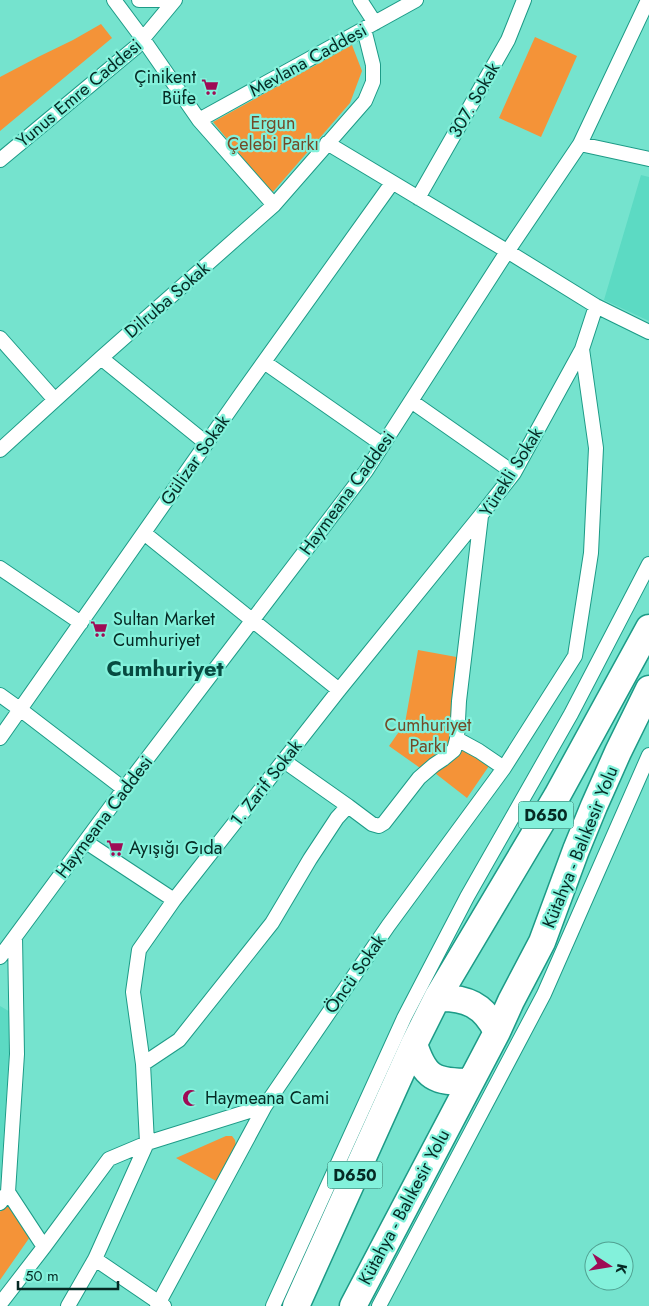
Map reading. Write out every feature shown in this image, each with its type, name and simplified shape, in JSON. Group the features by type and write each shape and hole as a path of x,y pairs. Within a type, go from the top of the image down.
{"highway":[{"name":"Kütahya - Balıkesir Yolu","path":"296,1306 414,1044 437,998 557,796 649,628"},
{"name":"Kütahya - Balıkesir Yolu","path":"353,1306 497,1032 542,942 594,806 649,688"},
{"path":"437,998 449,998 475,1005 485,1012 497,1032"},
{"path":"414,1044 419,1060 428,1073 442,1080 470,1082"}],"street":[{"path":"114,0 144,39 199,120 274,206"},
{"path":"139,0 175,0"},
{"name":"Yunus Emre Caddesi","path":"0,160 136,47 175,0"},
{"name":"Dilruba Sokak","path":"0,450 101,358 274,206 365,101 373,82 373,65 369,26 360,0"},
{"name":"Mevlana Caddesi","path":"199,120 416,0"},
{"name":"307. Sokak","path":"418,198 508,40 524,0"},
{"name":"Haymeana Caddesi","path":"0,957 124,789 366,471 507,251 580,144 648,0"},
{"path":"327,144 596,306 649,332"},
{"path":"580,144 649,159"},
{"name":"Gülizar Sokak","path":"0,738 206,443 392,183"},
{"name":"Yürekli Sokak","path":"457,739 459,701 481,515 514,472 582,350 596,306"},
{"path":"0,338 55,400"},
{"name":"Öncü Sokak","path":"160,1305 265,1106 388,926 504,768 575,656 591,553 596,448 582,350"},
{"path":"101,358 206,443"},
{"path":"264,362 383,445"},
{"path":"411,401 514,472"},
{"name":"1. Zarif Sokak","path":"147,1143 143,1064 133,992 140,950 174,900 339,690 481,515"},
{"path":"144,533 339,690"},
{"path":"272,1306 404,1018 467,897 571,714 649,564"},
{"path":"0,568 81,623"},
{"path":"0,695 124,789"},
{"path":"284,761 372,824 379,826 384,823 419,778 454,750 457,739 480,751 504,768"},
{"path":"378,1306 544,994 649,755"},
{"path":"143,1064 179,1040 254,946 272,923 332,826 348,806"},
{"path":"86,842 174,900"},
{"path":"15,936 18,1054 4,1198 44,1247"},
{"path":"0,1304 108,1158 147,1143 265,1106"},
{"path":"68,1306 95,1259 147,1143"},
{"path":"95,1259 160,1305"}],"shaded area":[{"path":"641,175 649,177 649,321 604,300"},
{"path":"0,1006 12,1013 0,1187"}],"green space":[{"path":"101,24 112,38 0,131 0,77"},
{"path":"535,37 577,56 541,137 499,118"},
{"name":"Ergun Çelebi Parkı","path":"352,45 362,71 350,103 272,193 213,122"},
{"name":"Cumhuriyet Parkı","path":"418,650 462,658 452,747 423,770 389,746 405,723"},
{"path":"461,745 491,763 467,798 431,770"},
{"path":"226,1136 232,1136 236,1146 216,1181 176,1158"},
{"path":"9,1199 32,1234 0,1280 0,1212"}],"place":[{"name":"Çinikent Büfe","path":"210,87"},
{"name":"Sultan Market Cumhuriyet","path":"99,629"},
{"name":"Ayışığı Gıda","path":"115,848"},
{"name":"Haymeana Cami","path":"191,1098"}],"district":[{"name":"Cumhuriyet","path":"165,668"}]}
